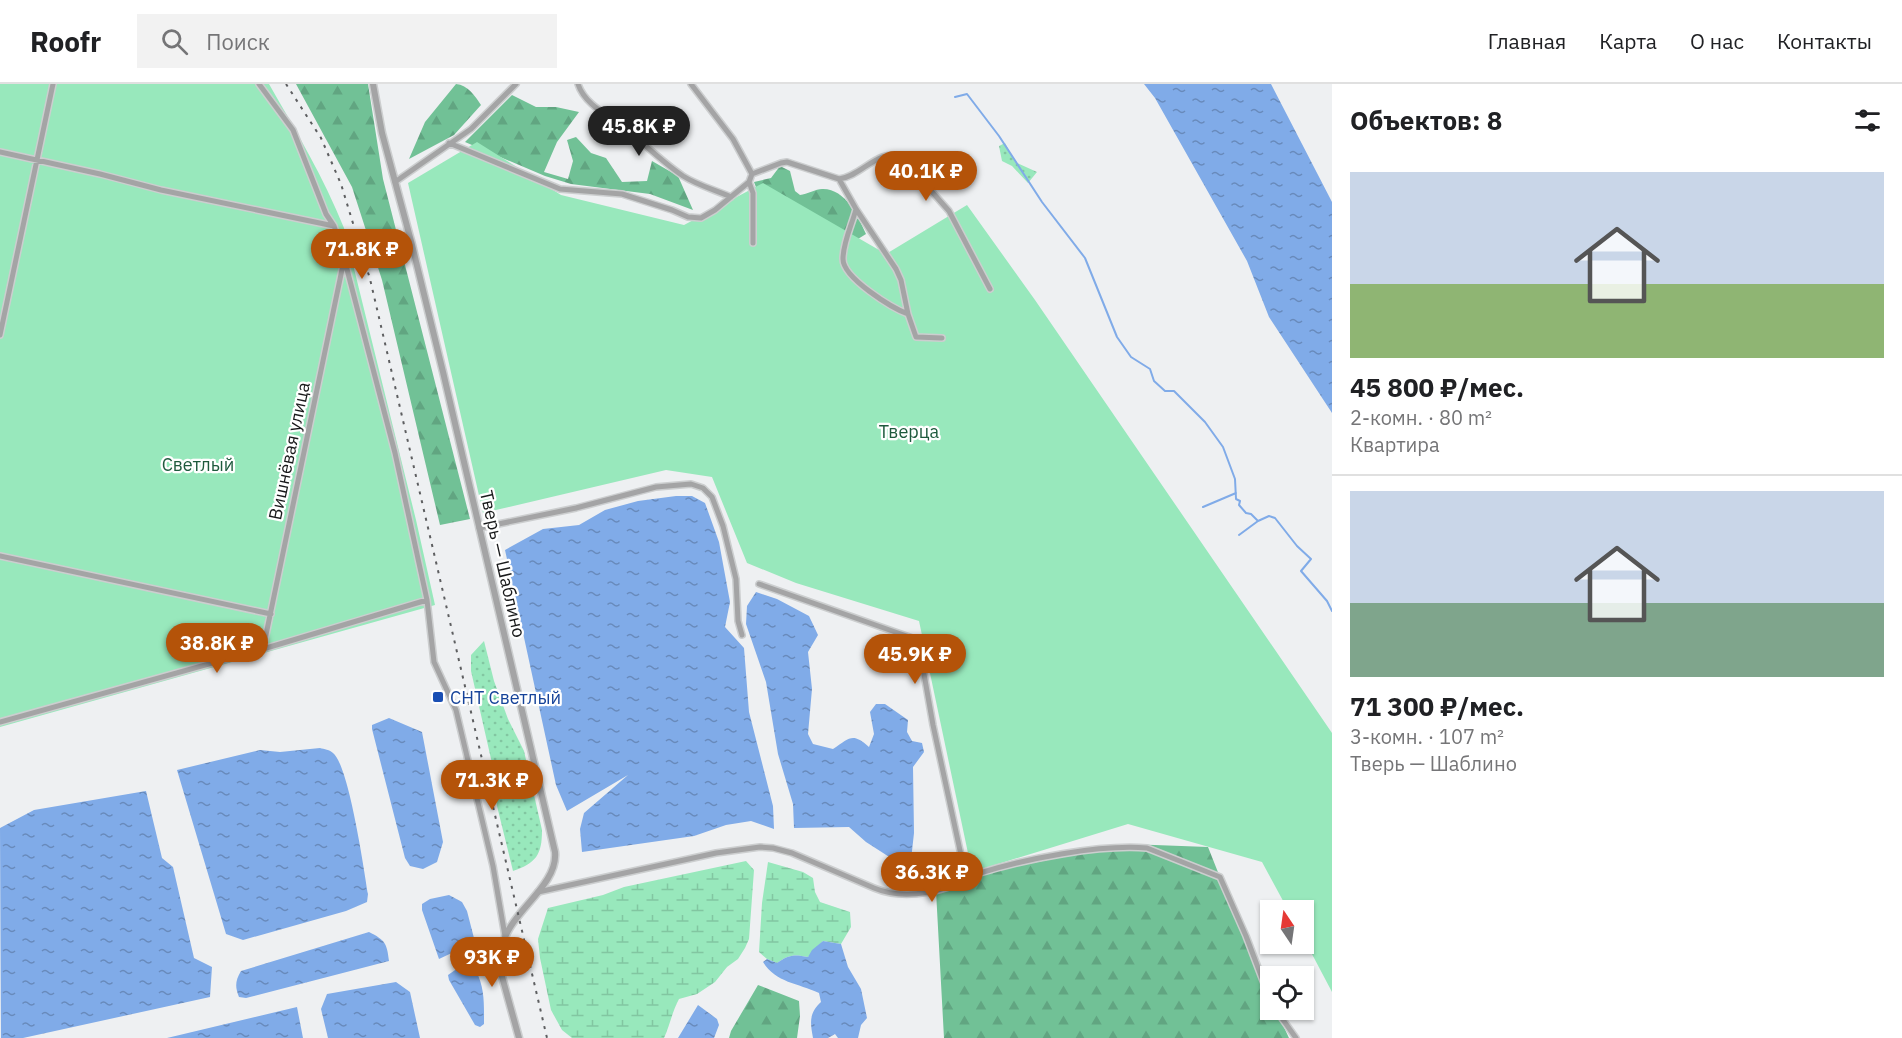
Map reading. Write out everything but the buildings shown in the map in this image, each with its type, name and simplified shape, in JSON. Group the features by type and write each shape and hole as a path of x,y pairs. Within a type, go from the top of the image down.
{"street":[{"path":"0,335 53,84"},
{"path":"259,84 293,130 326,214 334,226 344,258 395,453 427,600 434,662 456,711 493,866 505,936"},
{"name":"Тверь — Шаблино","path":"373,84 382,133 440,357 554,845 555,864 538,892 505,936 500,963 519,1038"},
{"path":"395,182 471,129 516,84"},
{"path":"578,84 580,92 594,105 685,177 731,197"},
{"path":"691,84 733,139 752,174"},
{"path":"449,143 560,189 622,194 688,217 704,217 749,182 752,174 781,163 788,162 839,179 858,173 880,157 895,154 902,157 949,211 990,289"},
{"path":"0,153 334,226"},
{"path":"839,179 896,269 916,337 942,338"},
{"path":"749,182 753,193 753,243"},
{"path":"856,209 844,249 845,267 869,292 908,314"},
{"name":"Вишнёвая улица","path":"263,649 344,258"},
{"path":"479,528 576,508 656,488 691,484 703,488 712,497 723,526 736,579 738,621 742,635"},
{"path":"0,556 271,614"},
{"path":"759,584 918,640 933,725 961,855 959,883"},
{"path":"0,722 263,649 427,600"},
{"path":"538,892 716,853 760,847 792,853 885,893 898,894 936,891 979,873 1027,861 1090,850 1147,848 1185,861 1220,877 1260,973"},
{"path":"1283,1020 1296,1038"}],"green space":[{"name":"Светлый","path":"0,84 269,84 319,173 344,228 435,605 0,727"},
{"path":"296,84 368,84 383,179 470,519 440,525 382,280 352,187"},
{"path":"456,84 468,89 481,105 454,135 409,159 425,122"},
{"path":"512,95 536,107 556,107 579,112 557,142 544,172 568,179 573,161 567,140 576,137 591,153 606,158 622,182 647,181 652,161 678,176 693,210 650,194 571,184 545,176 465,142"},
{"name":"Тверца","path":"477,142 561,195 684,225 763,183 886,254 967,205 1035,300 1332,733 1332,992 1312,954 1314,954 1314,900 1283,900 1262,862 1128,824 972,872 919,621 796,583 747,563 712,477 666,470 483,513 408,183"},
{"path":"1005,143 1015,162 1037,172 1028,183 1012,166 1002,161 999,146"},
{"path":"780,166 790,171 795,191 800,195 822,189 830,190 844,198 855,212 866,234 858,239 767,216 754,182 771,178"},
{"path":"484,641 494,681 508,719 524,751 542,830 541,846 536,857 527,865 513,871 497,806 494,772 471,671 471,655"},
{"path":"1128,844 1208,847 1260,975 1260,1020 1281,1020 1289,1038 944,1038 936,891 947,880"},
{"path":"746,861 754,870 749,939 745,948 738,959 727,967 715,982 697,994 679,999 664,1038 572,1038 562,1030 551,1010 540,958 538,939 548,908 603,895 624,887"},
{"path":"768,862 803,872 813,878 815,892 820,902 850,912 851,927 841,944 823,941 808,957 791,956 777,963 767,959 759,952 762,903"},
{"path":"758,985 799,1001 800,1016 797,1038 729,1038"}],"water":[{"path":"1144,84 1271,84 1332,202 1332,413 1269,317 1247,261 1155,98"},
{"path":"692,496 705,503 719,542 730,602 725,627 744,648 749,712 773,806 774,829 751,821 726,825 694,836 582,852 580,829 584,813 628,775 567,811 556,785 505,550 543,529 579,525 605,510 638,501"},
{"path":"756,592 777,599 809,616 818,635 808,652 812,689 808,734 813,744 833,749 855,738 869,747 874,734 870,712 876,704 885,704 908,720 907,732 912,741 922,743 924,752 913,767 914,833 911,860 894,860 866,842 849,827 794,828 793,804 778,754 766,682 746,624 747,606"},
{"path":"389,718 422,732 443,842 437,862 423,869 410,866 405,858 372,729 372,725"},
{"path":"320,748 333,753 345,777 359,842 368,894 367,902 346,911 243,940 226,934 177,770 260,750 280,752"},
{"path":"146,791 162,858 173,867 194,958 212,967 210,997 23,1038 1,1038 0,828 34,810"},
{"path":"449,895 462,902 467,911 475,942 439,959 422,904 430,899"},
{"path":"369,932 379,937 384,943 389,961 246,998 239,997 236,984 241,971"},
{"path":"823,941 841,944 848,967 861,989 867,1018 861,1025 858,1038 838,1038 835,1034 828,1038 813,1038 811,1018 821,1002 819,993 788,982 774,974 763,962 767,959 777,963 795,955 808,957 812,950"},
{"path":"458,968 476,971 479,977 484,1010 484,1024 480,1027 475,1025 449,980 448,975"},
{"path":"396,982 410,992 420,1038 328,1038 321,1009 327,994"},
{"path":"698,1005 717,1019 719,1025 714,1038 678,1038"},
{"path":"297,1007 303,1038 167,1038"}],"waterway":[{"path":"955,97 967,94 999,136 1042,202 1085,258 1117,337 1131,357 1150,369 1154,381 1165,391 1174,391 1205,422 1223,447 1235,479 1236,499 1240,501 1239,505 1246,513 1251,514 1258,521"},
{"path":"1203,507 1236,493"},
{"path":"1239,535 1258,521 1269,516 1275,518 1297,546 1311,559 1301,571 1327,601 1332,611"}],"railway":[{"path":"286,84 321,138 341,184 370,279 547,1038"}],"place":[{"name":"СНТ Светлый","path":"438,697"}]}
